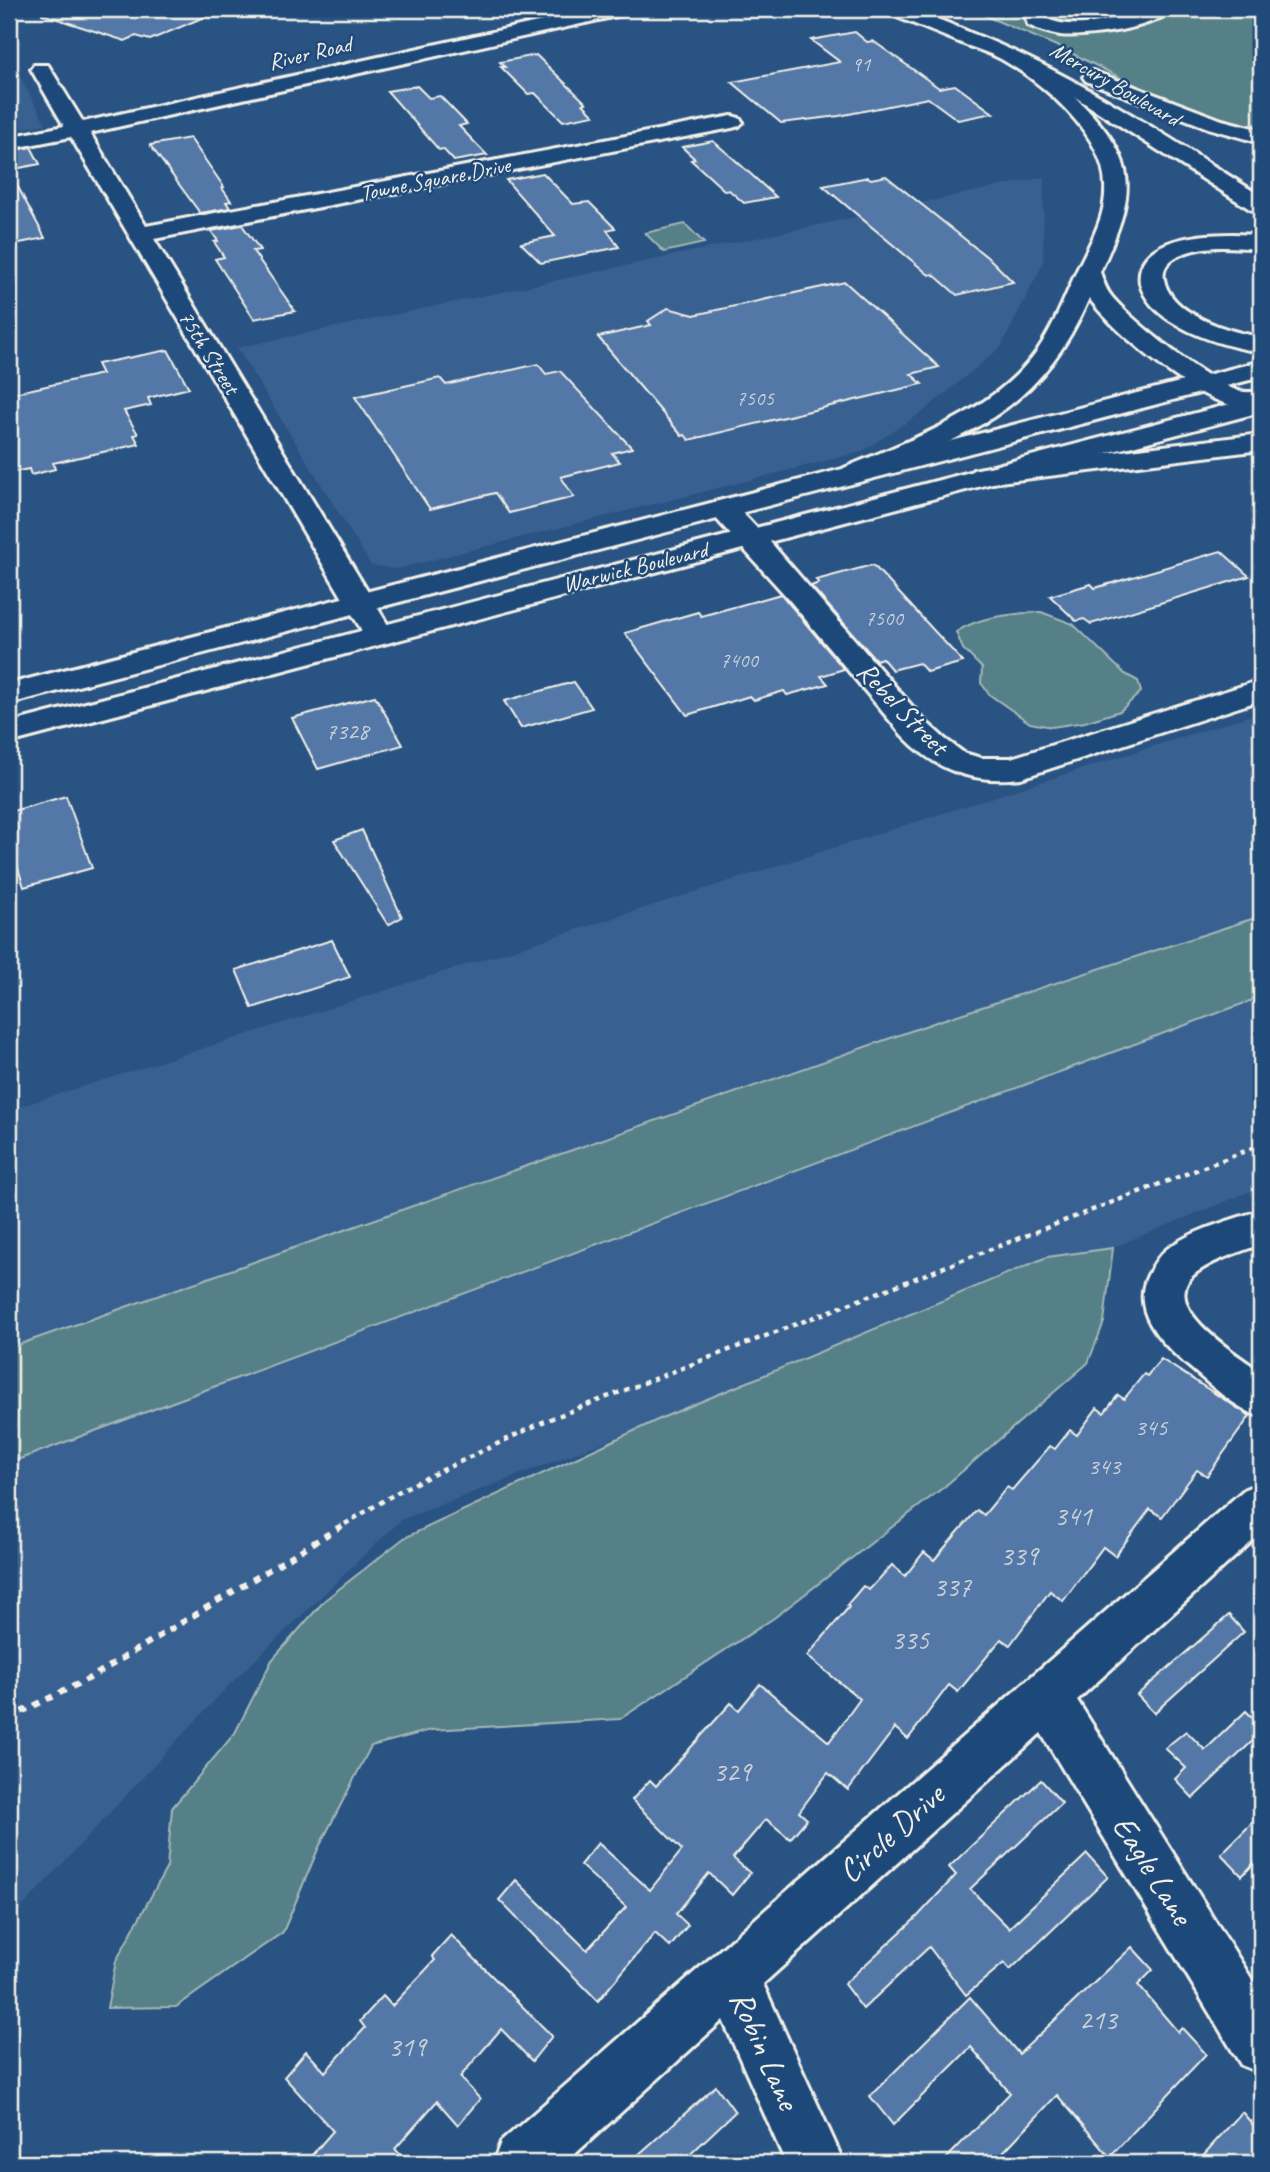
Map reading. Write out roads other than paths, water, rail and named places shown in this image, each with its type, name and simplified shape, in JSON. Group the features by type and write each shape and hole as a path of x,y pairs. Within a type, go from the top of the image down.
{"main road":[{"name":"River Road","path":"9,142 76,130 621,9"},
{"name":"Mercury Boulevard","path":"894,9 1007,54 1104,103 1261,206"},
{"name":"Mercury Boulevard","path":"936,9 1031,48 1087,75 1143,104 1204,142"},
{"path":"1043,9 1035,15 1035,21 1066,30 1152,16 1163,9"},
{"path":"854,474 979,415 1018,386 1045,358 1108,229 1115,204 1115,180 1107,152 1092,127 1070,102 1007,54"},
{"name":"75th Street","path":"41,69 379,635"},
{"path":"1087,75 1215,124 1261,137"},
{"name":"Towne Square Drive","path":"138,235 732,122"},
{"path":"1261,242 1231,240 1188,245 1163,255 1150,273 1156,293 1179,316 1216,334 1261,344"},
{"path":"1088,271 1105,304 1205,383 1234,398 1261,402"},
{"name":"Warwick Boulevard","path":"9,694 1261,369"},
{"name":"Warwick Boulevard","path":"9,733 1261,402"},
{"path":"983,476 1261,442"},
{"name":"Rebel Street","path":"723,509 912,726 943,755 961,764 991,769 1021,767 1261,690"},
{"path":"1261,1227 1189,1256 1171,1272 1162,1286 1162,1300 1169,1318 1261,1398"},
{"name":"Circle Drive","path":"522,2163 1261,1504"},
{"name":"Eagle Lane","path":"1046,1695 1261,2045"},
{"name":"Robin Lane","path":"732,1976 815,2163"}]}
